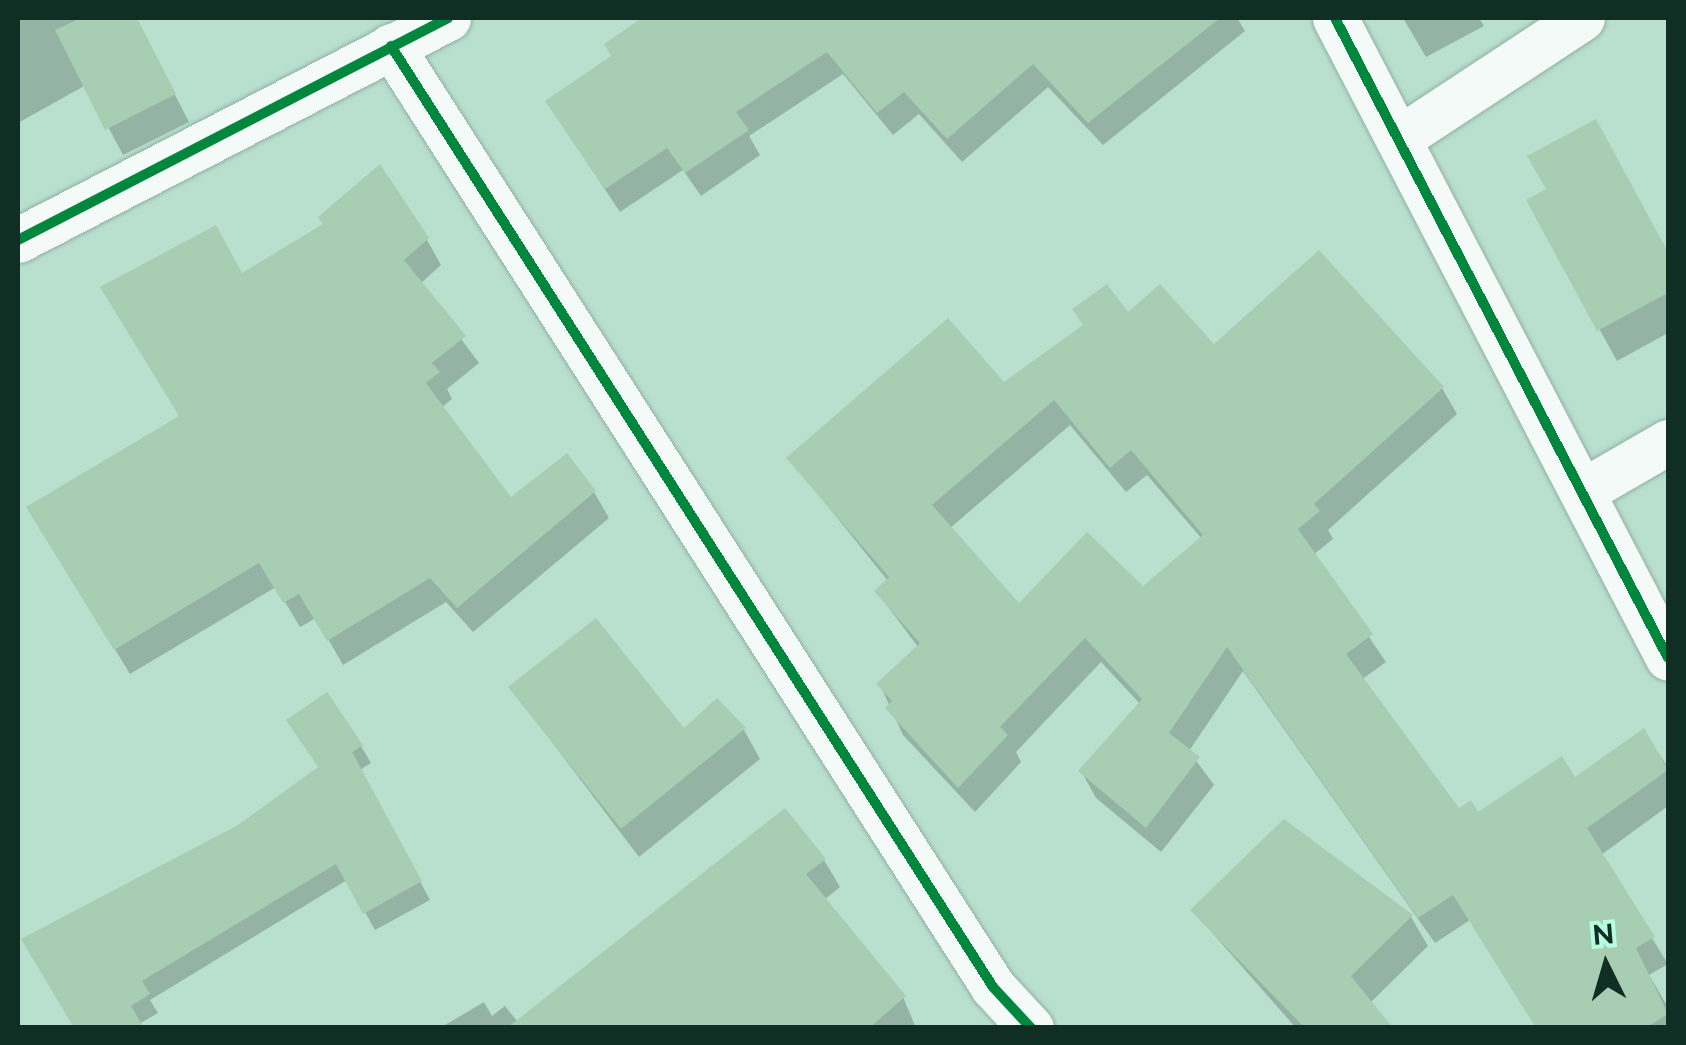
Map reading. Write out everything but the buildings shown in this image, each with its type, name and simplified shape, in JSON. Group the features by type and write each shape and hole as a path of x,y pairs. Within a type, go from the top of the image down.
{"street":[{"path":"18,240 448,18"},
{"path":"1335,18 1668,658"},
{"path":"1398,139 1582,18"},
{"path":"391,46 993,988 1031,1028"},
{"path":"1583,491 1668,442"}],"cycle path":[{"path":"18,240 448,18"},
{"path":"1335,18 1668,658"},
{"path":"391,46 993,987 1031,1028"}]}
